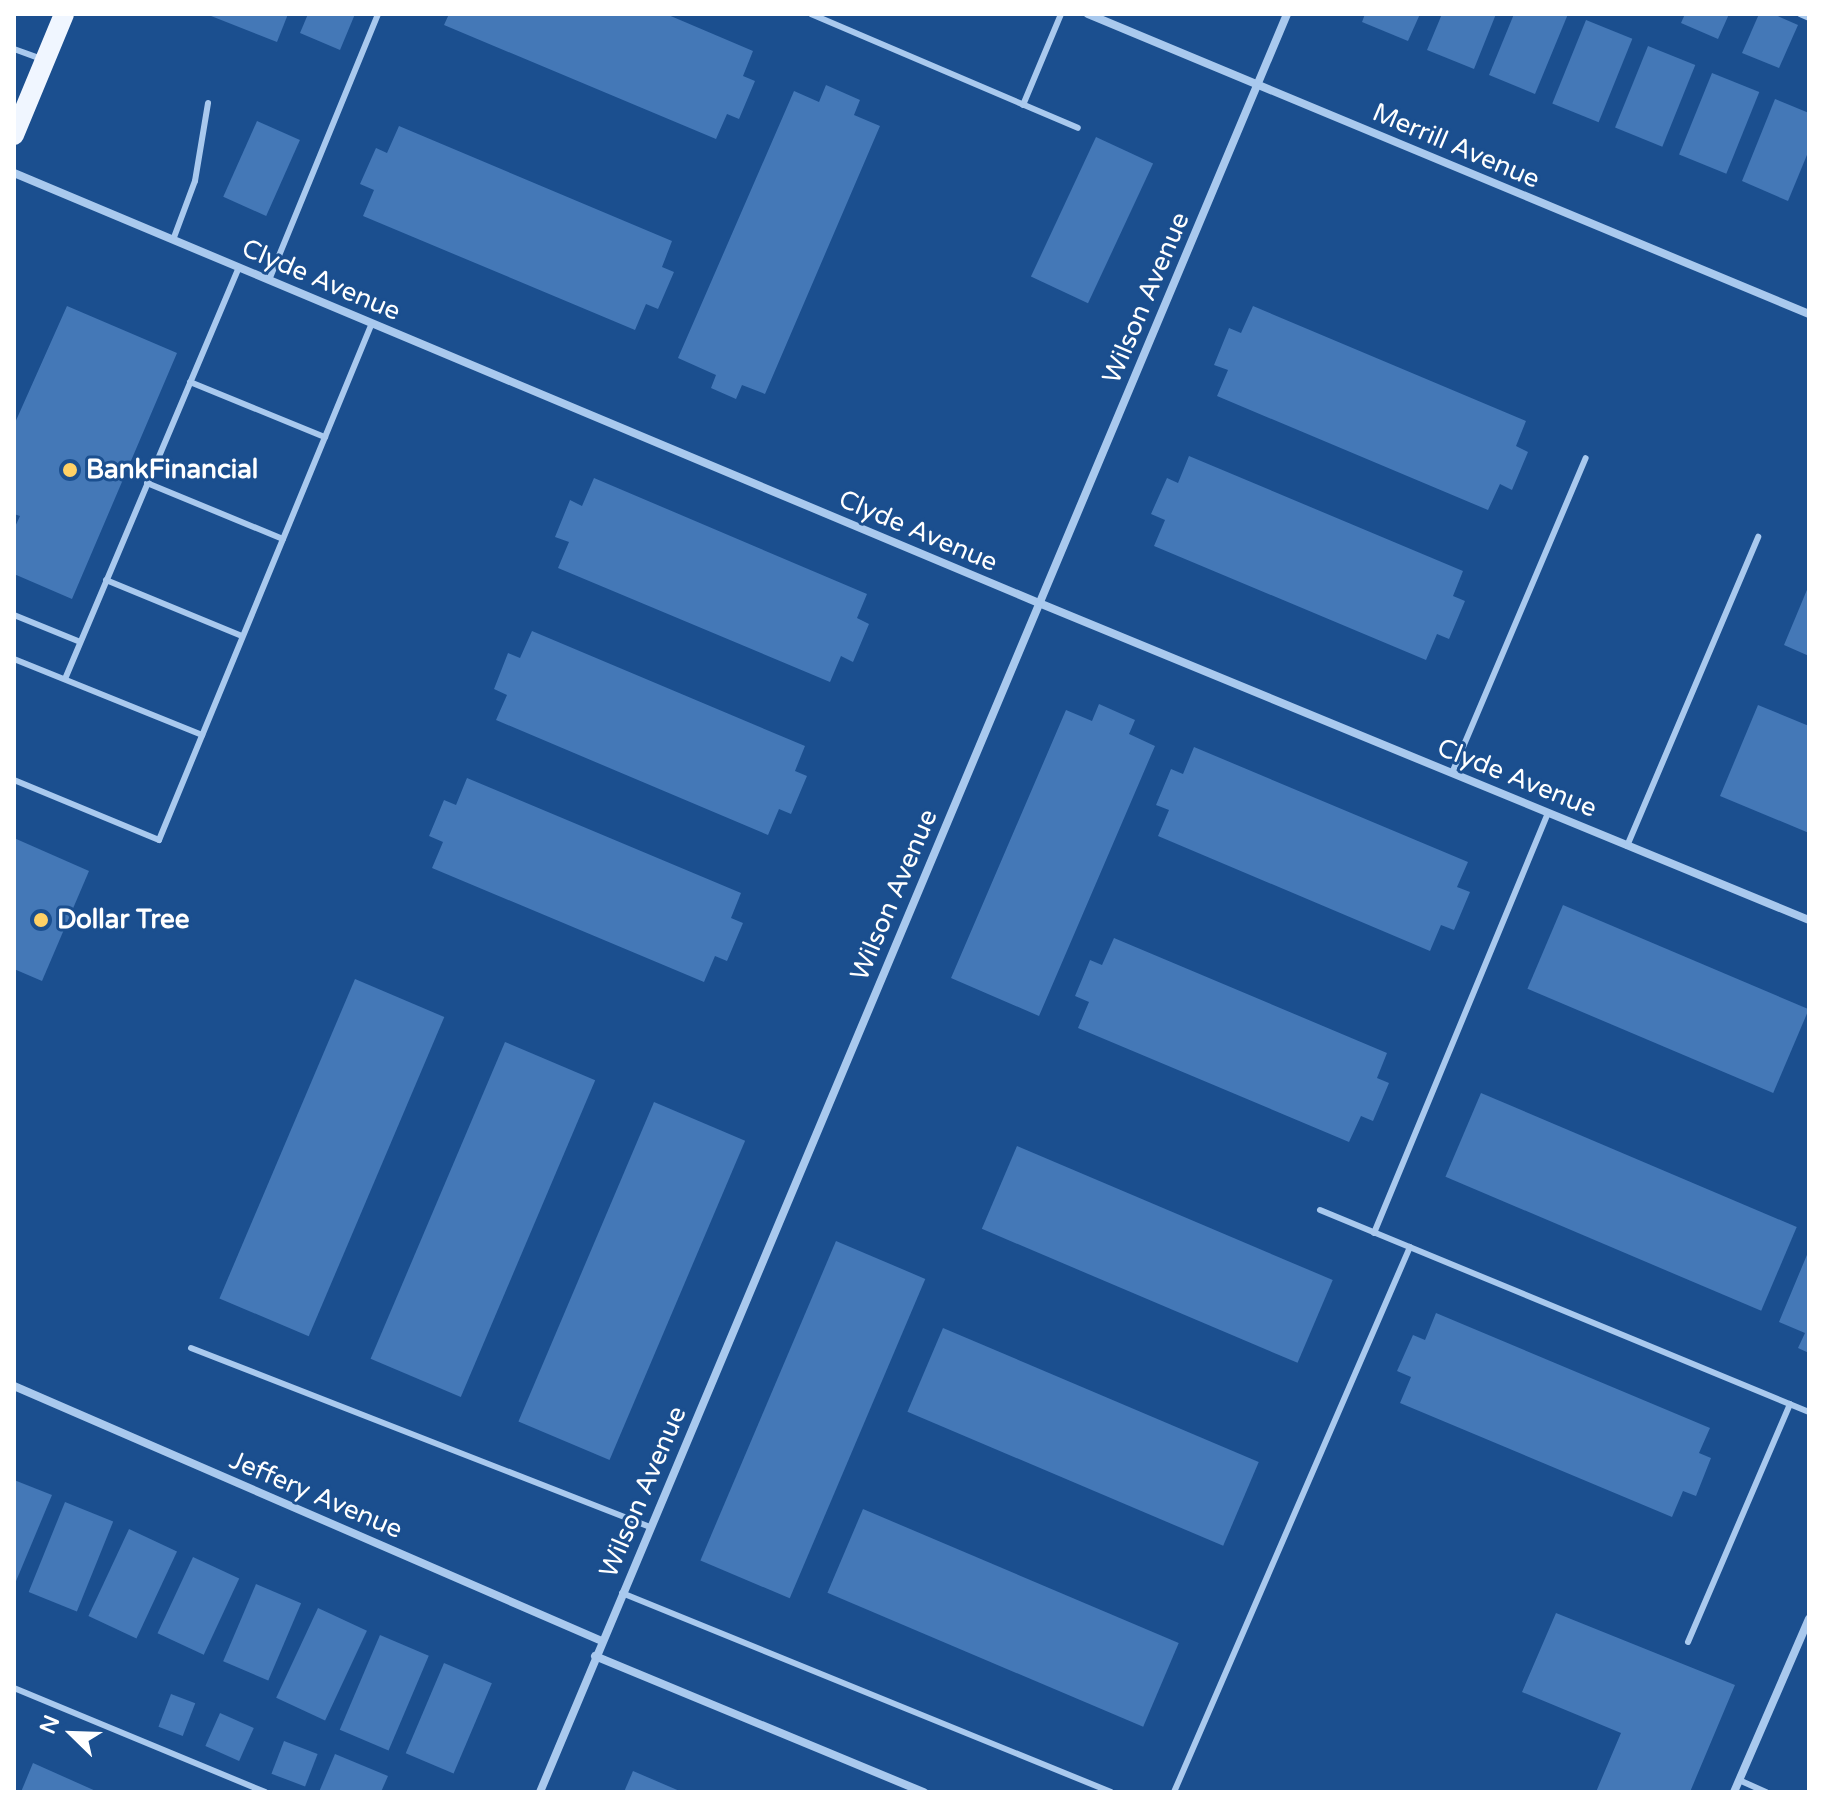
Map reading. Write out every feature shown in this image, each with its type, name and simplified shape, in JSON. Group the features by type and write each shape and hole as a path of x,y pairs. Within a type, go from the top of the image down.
{"main road":[{"path":"14,135 64,14"}],"street":[{"name":"Merrill Avenue","path":"1088,14 1809,314"},
{"name":"Wilson Avenue","path":"540,1792 1287,14"},
{"name":"Clyde Avenue","path":"14,173 1039,603 1809,920"},
{"name":"Jeffery Avenue","path":"14,1386 602,1641"},
{"path":"1734,1792 1809,1619"},
{"path":"595,1656 924,1792"}],"lane":[{"path":"269,280 378,14"},
{"path":"811,14 1078,128"},
{"path":"1023,105 1061,14"},
{"path":"1800,14 1809,18"},
{"path":"14,49 45,61"},
{"path":"173,240 195,181 208,103"},
{"path":"65,679 239,267"},
{"path":"14,780 159,840 372,323"},
{"path":"190,382 325,437"},
{"path":"1452,773 1586,458"},
{"path":"147,483 283,539"},
{"path":"1627,846 1758,537"},
{"path":"106,580 242,636"},
{"path":"14,615 80,642"},
{"path":"14,659 202,735"},
{"path":"1374,1233 1548,813"},
{"path":"1320,1210 1809,1412"},
{"path":"1174,1792 1410,1247"},
{"path":"191,1348 649,1527"},
{"path":"1688,1642 1790,1404"},
{"path":"622,1593 1111,1792"},
{"path":"14,1688 265,1792"},
{"path":"1739,1780 1766,1792"}],"building":[{"path":"206,14 288,14 277,42"},
{"path":"308,14 355,14 340,50 300,33"},
{"path":"449,14 666,14 753,51 743,76 755,81 739,119 727,114 716,139 444,25"},
{"path":"1365,14 1420,14 1408,41 1362,22"},
{"path":"1442,14 1496,14 1474,69 1427,50"},
{"path":"1514,14 1568,14 1535,94 1489,75"},
{"path":"1685,14 1729,14 1718,39 1681,23"},
{"path":"1759,14 1773,14 1798,25 1779,68 1742,53"},
{"path":"1586,20 1632,39 1599,122 1552,103"},
{"path":"1648,46 1695,65 1662,147 1615,128"},
{"path":"1712,73 1759,92 1726,174 1679,155"},
{"path":"826,85 860,100 854,115 880,126 765,394 742,385 736,399 711,388 716,375 678,358 794,91 819,102"},
{"path":"1775,99 1809,113 1809,150 1788,201 1742,181"},
{"path":"257,121 300,140 266,216 223,197"},
{"path":"399,126 672,241 662,267 674,272 658,309 646,304 635,330 363,216 374,190 360,184 376,148 387,153"},
{"path":"1096,137 1153,164 1088,303 1031,277"},
{"name":"BankFinancial","path":"67,306 177,353 72,599 14,574 14,529 20,516 14,514 14,425"},
{"path":"1253,306 1526,421 1516,446 1528,452 1512,490 1500,484 1488,510 1217,396 1228,370 1214,365 1229,328 1241,333"},
{"path":"1189,456 1463,571 1453,596 1465,601 1449,639 1437,634 1426,660 1154,546 1165,520 1151,514 1167,478 1178,483"},
{"path":"594,478 867,594 857,618 869,624 853,662 841,656 830,682 558,568 569,542 555,537 570,500 582,506"},
{"path":"1809,585 1809,656 1784,645"},
{"path":"532,631 805,746 795,771 807,776 791,814 779,809 768,835 496,720 507,695 494,689 508,653 520,658"},
{"path":"1099,704 1135,720 1129,734 1155,746 1039,1016 951,978 1066,710 1092,721"},
{"path":"1758,705 1809,726 1809,833 1720,796"},
{"path":"1194,747 1468,862 1457,887 1470,892 1454,930 1441,925 1430,951 1158,836 1169,810 1156,805 1171,769 1183,774"},
{"path":"467,778 741,893 731,918 743,923 727,961 715,956 704,982 432,868 443,842 429,836 444,800 456,805"},
{"name":"Dollar Tree","path":"14,838 89,871 42,981 14,969"},
{"path":"1563,905 1809,1009 1773,1093 1527,989"},
{"path":"1114,938 1387,1053 1377,1078 1389,1083 1373,1121 1361,1116 1349,1142 1078,1028 1089,1002 1075,996 1090,960 1102,965"},
{"path":"355,979 444,1017 309,1336 219,1298"},
{"path":"505,1042 595,1080 461,1397 371,1359"},
{"path":"1481,1093 1797,1227 1761,1311 1445,1177"},
{"path":"654,1102 745,1141 610,1460 518,1421"},
{"path":"1017,1146 1333,1280 1298,1363 982,1229"},
{"path":"836,1241 925,1279 790,1598 700,1560"},
{"path":"1809,1250 1809,1353 1798,1348 1805,1333 1779,1322"},
{"path":"1436,1313 1710,1428 1699,1453 1711,1458 1696,1496 1683,1491 1672,1517 1400,1403 1411,1377 1397,1371 1413,1335 1425,1340"},
{"path":"943,1328 1259,1462 1223,1546 907,1412"},
{"path":"14,1480 52,1495 14,1586"},
{"path":"65,1502 113,1521 77,1611 29,1592"},
{"path":"863,1509 1179,1643 1143,1727 827,1593"},
{"path":"129,1529 177,1551 136,1638 88,1616"},
{"path":"193,1557 239,1579 204,1655 158,1633"},
{"path":"256,1584 301,1603 268,1680 223,1661"},
{"path":"318,1608 367,1631 325,1721 276,1698"},
{"path":"1556,1613 1735,1685 1690,1792 1596,1792 1621,1733 1522,1692"},
{"path":"380,1635 429,1656 389,1751 340,1730"},
{"path":"444,1663 492,1683 454,1774 406,1753"},
{"path":"171,1694 195,1703 183,1736 158,1727"},
{"path":"220,1713 254,1728 239,1761 205,1746"},
{"path":"284,1741 318,1754 305,1787 271,1774"},
{"path":"335,1754 388,1776 381,1792 319,1792"},
{"path":"33,1763 98,1792 21,1792"},
{"path":"633,1771 682,1792 624,1792"}],"place":[{"name":"BankFinancial","path":"70,470"},
{"name":"Dollar Tree","path":"41,920"}]}
